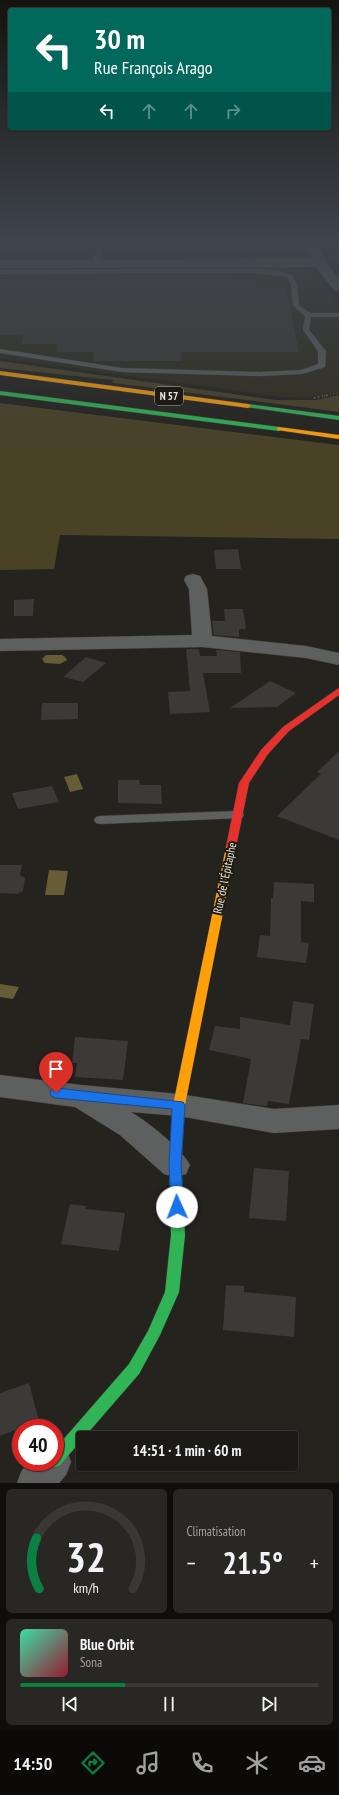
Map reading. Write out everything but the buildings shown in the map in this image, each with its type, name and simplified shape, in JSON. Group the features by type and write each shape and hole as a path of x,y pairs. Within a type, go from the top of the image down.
{"main road":[{"name":"N 57","path":"0,373 339,418"},
{"name":"N 57","path":"0,393 339,437"},
{"name":"Rue de l'Épitaphe","path":"64,1450 134,1369 153,1334 172,1292 178,1235 175,1165 179,1105 244,783 264,752 286,729 337,694"}],"street":[{"path":"193,580 198,589 202,641"},
{"path":"0,645 202,641 306,652 339,660"},
{"path":"0,1086 81,1096 179,1105 274,1121 339,1117"},
{"path":"81,1096 131,1127 175,1165"},
{"path":"35,1483 45,1471"}],"lane":[{"path":"0,351 122,370 260,374 302,372 322,365 322,351 306,330 308,315 339,315"},
{"path":"100,820 238,815"}],"shaded area":[{"path":"0,314 339,314 339,393 307,398 282,397 0,358"},
{"path":"0,361 276,400 316,400 339,395 339,412 114,383 112,382 113,380 0,368"},
{"path":"0,403 339,445 339,539 60,535 54,569 0,570"},
{"path":"46,655 62,655 67,660 60,664 45,663 42,659"},
{"path":"77,774 83,789 70,792 64,777"},
{"path":"49,870 68,871 64,895 45,895"},
{"path":"0,984 19,987 13,999 0,997"}],"traffic: fast":[{"path":"0,393 279,429"},
{"path":"248,406 339,418"},
{"path":"64,1450 134,1369 153,1335 172,1292 178,1235 176,1187"}],"traffic: slow":[{"path":"0,373 248,406"},
{"path":"279,429 339,437"},
{"path":"176,1187 175,1165 179,1105 231,847"}],"traffic: jam":[{"path":"231,847 244,783 264,752 286,729 339,691"}],"route":[{"path":"56,1093 179,1105 175,1165 177,1207"}]}
